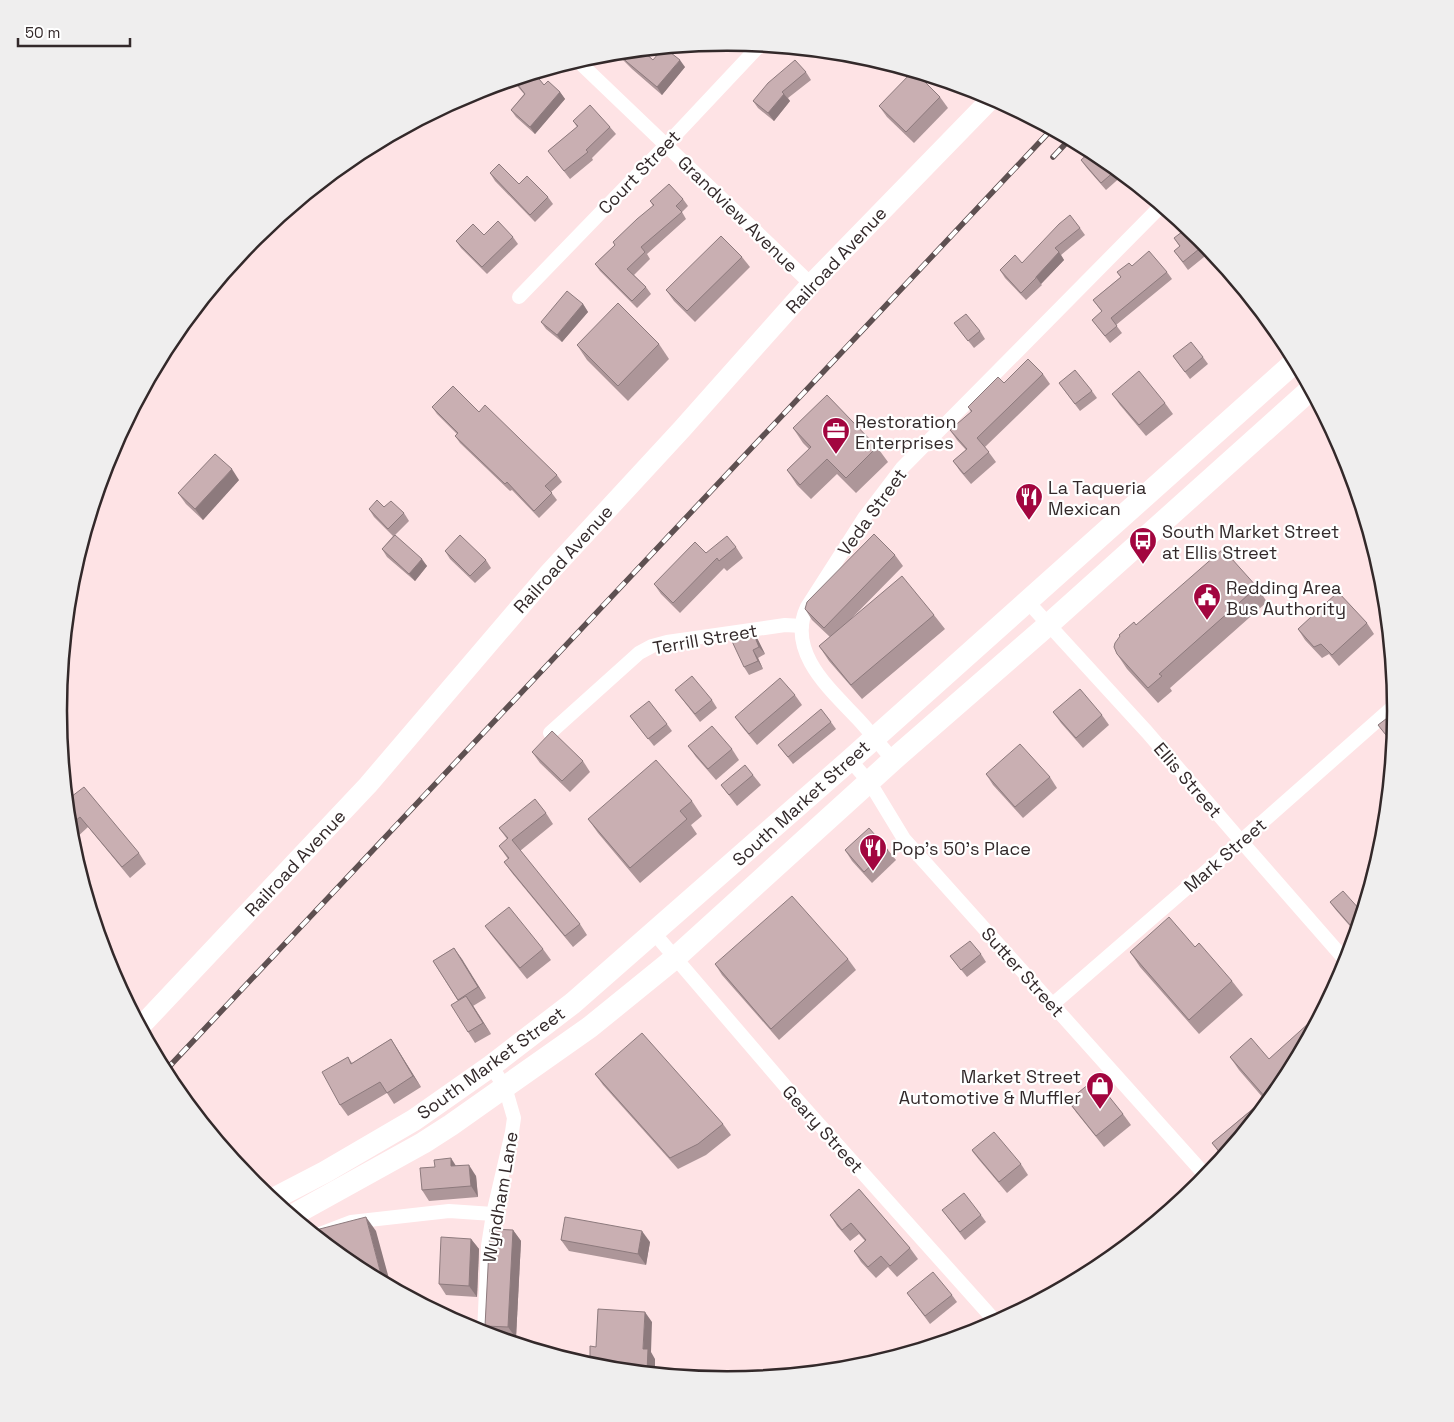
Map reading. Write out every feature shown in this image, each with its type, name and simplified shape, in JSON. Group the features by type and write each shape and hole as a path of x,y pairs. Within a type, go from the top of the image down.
{"main road":[{"name":"Railroad Avenue","path":"145,1022 368,785 549,573 682,430 811,284 986,104"},
{"name":"South Market Street","path":"279,1196 325,1172 414,1120 491,1066 573,1003 850,760 1290,367"},
{"name":"South Market Street","path":"298,1212 423,1143 590,1026 675,958 870,783 893,760 1048,625 1305,394"},
{"path":"1223,426 1246,447"}],"street":[{"name":"Court Street","path":"519,297 753,52"},
{"name":"Grandview Avenue","path":"585,67 811,284"},
{"name":"Veda Street","path":"893,760 811,665 803,644 802,626 804,614 864,518 902,468 1157,211"},
{"name":"Ellis Street","path":"1027,601 1147,732 1340,954"},
{"name":"Terrill Street","path":"550,733 639,653 652,646 667,642 785,625 802,626"},
{"name":"Mark Street","path":"1053,1004 1387,712"},
{"name":"Sutter Street","path":"850,760 870,783 904,839 1201,1170"},
{"name":"Geary Street","path":"654,933 799,1102 990,1316"},
{"name":"Wyndham Lane","path":"484,1325 488,1246 514,1118 505,1087 491,1066"},
{"path":"323,1233 351,1222 449,1211 494,1214"}],"building":[{"path":"672,54 680,60 657,87 625,60 649,56 653,60 657,56"},
{"path":"795,60 806,72 782,92 784,94 768,113 753,101 768,83"},
{"path":"907,77 925,82 940,97 906,132 879,106"},
{"path":"539,79 544,85 548,81 560,92 530,127 511,110 525,94 518,85"},
{"path":"590,105 610,127 586,150 588,152 564,171 548,151 578,126 573,121"},
{"path":"1085,157 1111,174 1101,183 1081,160"},
{"path":"499,164 519,184 527,176 548,197 530,215 490,173"},
{"path":"669,184 683,199 676,206 682,212 641,247 645,252 627,269 646,287 632,301 595,264 615,245 613,242 654,205 650,201"},
{"path":"1070,215 1080,228 1055,248 1059,252 1021,293 1000,270 1015,255 1022,263"},
{"path":"498,221 513,237 482,267 456,241 473,224 484,235"},
{"path":"1181,232 1199,249 1183,262 1174,251 1180,246 1174,238"},
{"path":"721,236 742,257 687,311 666,290"},
{"path":"1149,251 1167,272 1111,318 1117,326 1105,336 1092,320 1102,311 1093,300 1121,277 1117,272 1129,263 1132,266"},
{"path":"567,291 583,304 557,335 541,322"},
{"path":"618,303 659,344 618,386 577,345"},
{"path":"966,314 980,331 968,341 954,323"},
{"path":"1191,342 1203,357 1185,372 1173,356"},
{"path":"1028,359 1043,374 977,438 989,452 964,474 953,461 967,449 950,430 972,411 968,407 998,377 1004,383"},
{"path":"1075,370 1092,391 1075,404 1059,383"},
{"path":"1139,371 1165,403 1139,425 1112,394"},
{"path":"453,386 479,412 485,405 557,475 545,486 552,493 534,511 507,482 505,484 455,436 458,433 432,407"},
{"path":"827,395 877,447 846,478 827,459 800,485 787,470 811,447 793,428"},
{"path":"215,454 232,469 195,509 178,493"},
{"path":"377,500 384,507 391,501 404,513 388,529 369,509"},
{"path":"874,534 895,555 824,628 805,609 807,602"},
{"path":"395,535 422,559 409,574 382,549"},
{"path":"460,535 486,560 470,576 445,551"},
{"path":"727,536 736,547 719,561 717,558 673,603 654,584 695,542 706,553"},
{"name":"Redding Area Bus Authority","path":"1223,549 1257,587 1159,674 1162,676 1148,688 1117,654 1114,647 1119,635 1134,622 1136,625"},
{"path":"902,576 934,615 851,685 819,646"},
{"path":"1338,592 1367,623 1332,655 1321,644 1314,647 1298,629"},
{"path":"752,630 759,647 753,650 758,661 744,667 730,637"},
{"path":"692,676 712,700 695,714 675,690"},
{"path":"780,678 795,695 749,734 735,717"},
{"path":"1080,689 1102,715 1076,738 1053,712"},
{"path":"649,701 667,724 648,739 630,716"},
{"path":"821,709 831,722 788,757 778,745"},
{"path":"1387,718 1386,735 1378,725"},
{"path":"712,726 732,749 708,769 688,746"},
{"path":"552,731 583,761 562,781 532,752"},
{"path":"1020,744 1050,777 1015,807 986,774"},
{"path":"656,760 692,801 680,811 687,819 630,868 588,819"},
{"path":"745,765 753,775 729,795 721,785"},
{"path":"84,787 139,853 122,867 80,817 77,820 73,796"},
{"path":"535,799 546,813 512,840 580,924 565,936 504,862 509,858 499,846 508,838 499,828"},
{"path":"869,828 888,850 864,872 845,850"},
{"path":"1343,891 1357,906 1351,926 1330,902"},
{"path":"792,896 848,959 771,1029 715,964"},
{"path":"509,907 543,949 520,968 485,926"},
{"path":"1169,917 1195,947 1199,943 1232,981 1189,1020 1130,952"},
{"path":"970,941 981,954 961,970 950,956"},
{"path":"454,948 478,987 458,1000 433,961"},
{"path":"466,996 483,1023 468,1032 451,1005"},
{"path":"1307,1025 1276,1078 1263,1095 1230,1057 1251,1038 1269,1059"},
{"path":"642,1033 723,1124 698,1144 670,1158 595,1074"},
{"path":"391,1039 413,1076 387,1093 380,1082 340,1105 322,1072 348,1057 351,1064"},
{"path":"1095,1079 1123,1114 1096,1136 1068,1101"},
{"path":"1253,1109 1219,1151 1212,1143"},
{"path":"994,1132 1021,1164 999,1182 972,1150"},
{"path":"451,1158 451,1166 469,1165 471,1186 422,1190 420,1168 435,1167 434,1160"},
{"path":"859,1189 910,1248 890,1266 881,1256 868,1267 854,1251 866,1240 851,1223 842,1230 830,1215"},
{"path":"964,1193 981,1215 960,1232 942,1210"},
{"path":"366,1217 380,1272 360,1260 319,1229"},
{"path":"565,1217 642,1231 638,1254 561,1240"},
{"path":"490,1229 513,1230 508,1327 485,1325"},
{"path":"441,1237 471,1239 469,1286 439,1284"},
{"path":"933,1272 952,1295 925,1316 907,1293"},
{"path":"598,1309 645,1312 643,1349 648,1349 647,1366 590,1356 590,1346 596,1347"}],"railway":[{"path":"170,1065 1047,134"},
{"path":"1053,157 1065,145"}],"place":[{"name":"Restoration Enterprises","path":"836,455"},
{"name":"La Taqueria Mexican","path":"1029,521"},
{"name":"South Market Street at Ellis Street","path":"1143,565"},
{"name":"Redding Area Bus Authority","path":"1207,621"},
{"name":"Pop's 50's Place","path":"873,872"},
{"name":"Market Street Automotive & Muffler","path":"1100,1110"}]}
